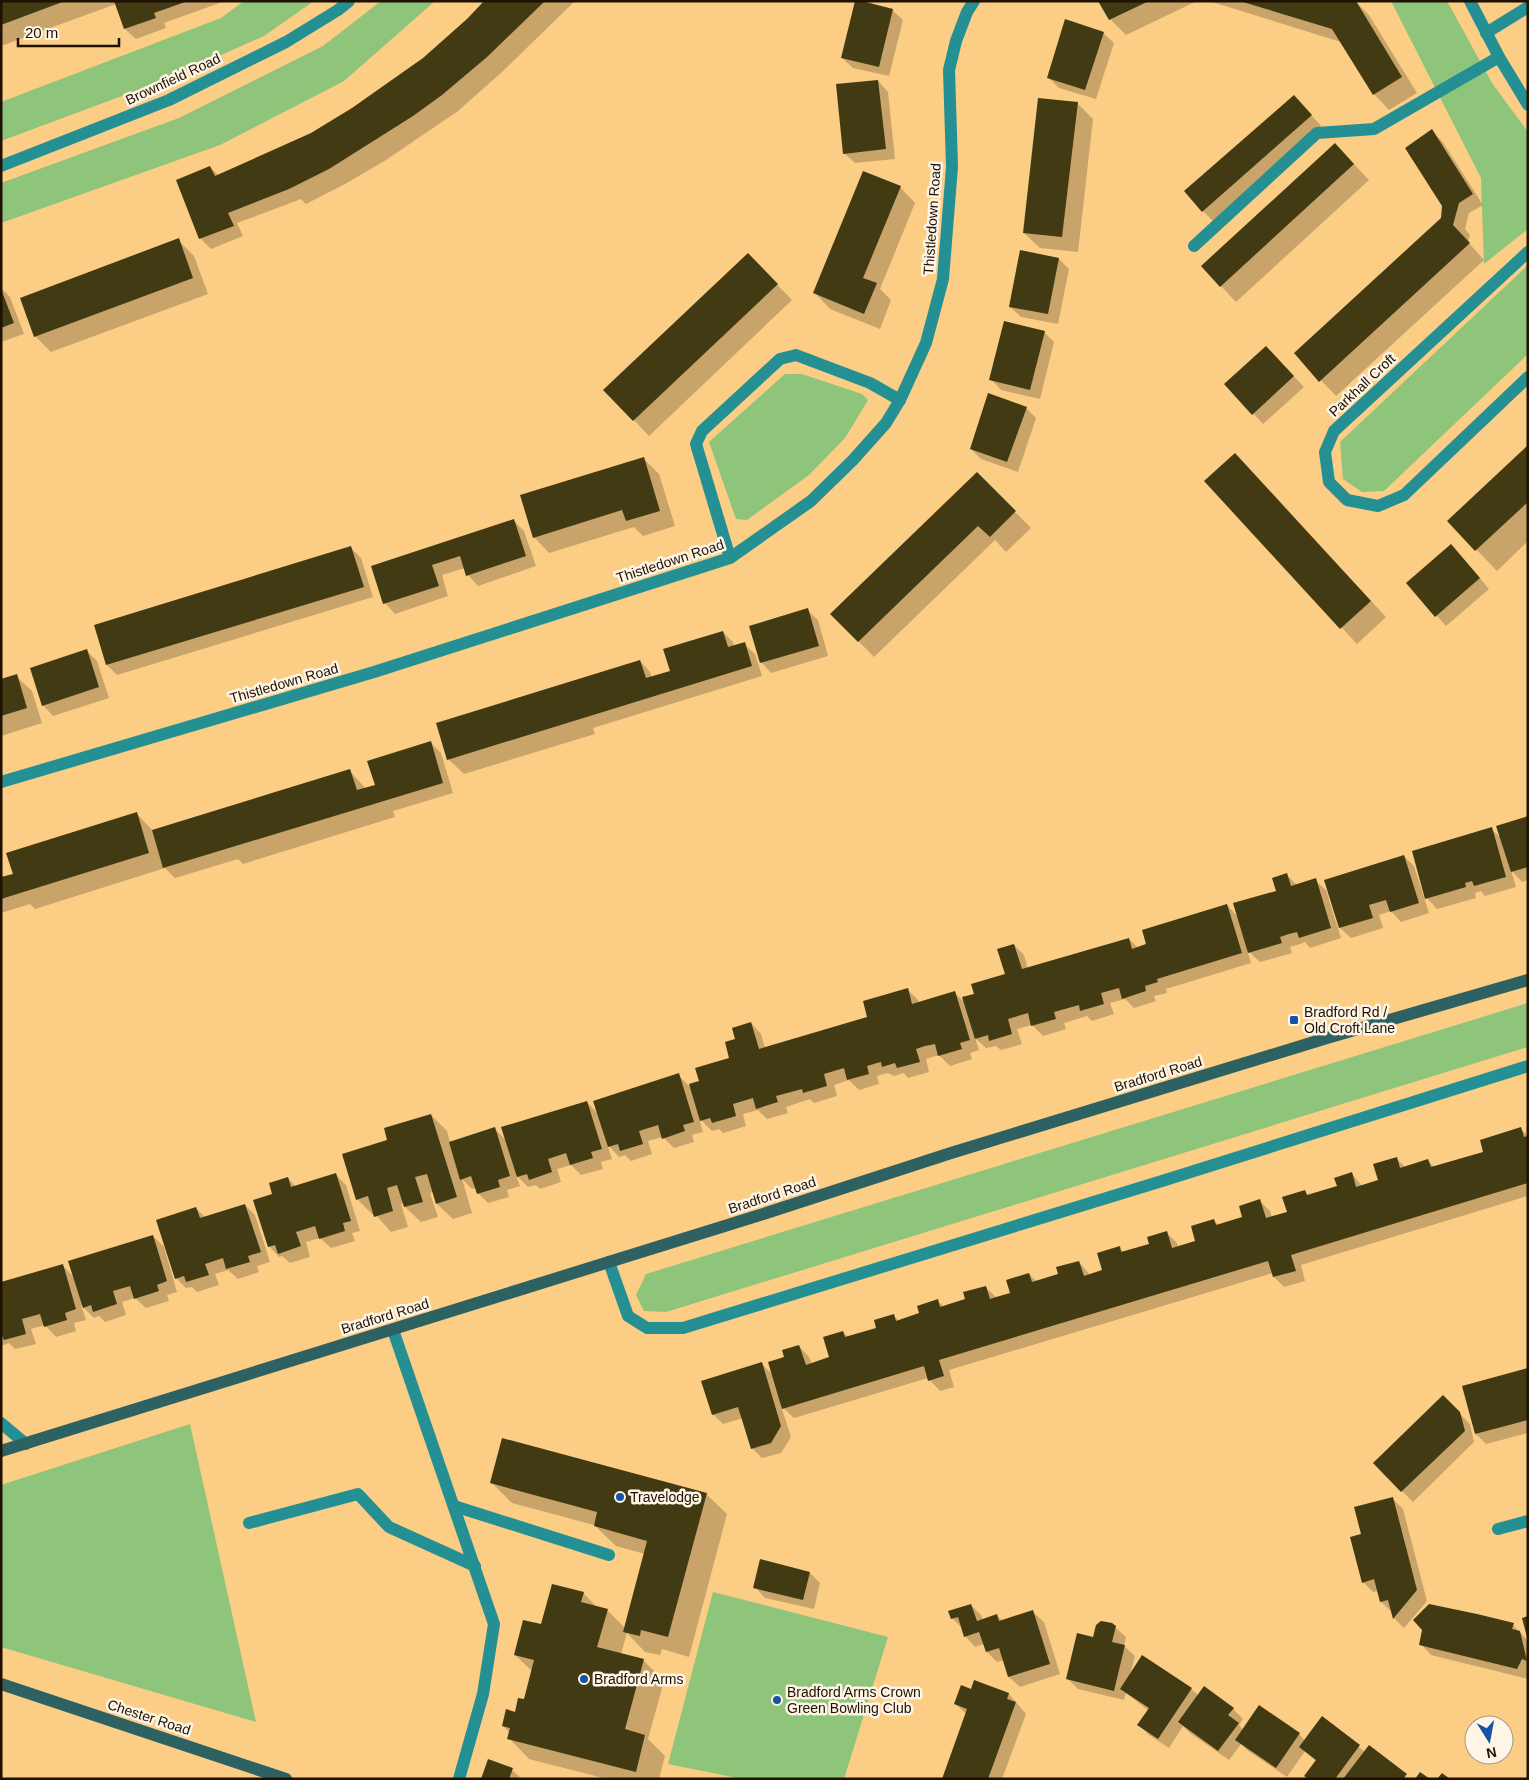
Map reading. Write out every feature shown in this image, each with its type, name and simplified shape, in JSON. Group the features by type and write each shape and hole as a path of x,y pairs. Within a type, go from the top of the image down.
{"main road":[{"name":"Bradford Road","path":"26,1444 760,1215 950,1153 1327,1038 1528,980"},
{"path":"1,1447 26,1444"},
{"path":"1,1452 26,1444"},
{"name":"Chester Road","path":"1,1684 286,1779"}],"street":[{"name":"Brownfield Road","path":"1,166 169,100 286,42 338,10 349,1"},
{"name":"Thistledown Road","path":"1,782 374,672 730,558 811,502 853,460 886,423 900,400 926,343 944,279 952,167 949,70 956,41 967,12 974,1"},
{"path":"1470,1 1498,57 1528,105"},
{"path":"1486,33 1528,7"},
{"path":"1194,246 1317,133 1374,129 1498,57"},
{"name":"Parkhall Croft","path":"1528,252 1334,431 1325,452 1329,482 1347,500 1378,506 1404,495 1528,377"},
{"path":"730,558 696,444 702,431 780,359 796,355 870,383 900,400"},
{"path":"609,1262 628,1316 647,1328 682,1328 1162,1181 1528,1066"},
{"path":"393,1330 494,1624 483,1694 459,1779"},
{"path":"1,1423 26,1444"},
{"path":"249,1522 358,1494 389,1527 475,1566"},
{"path":"454,1506 609,1555"},
{"path":"1498,1529 1528,1521"}],"green space":[{"path":"244,1 314,1 264,36 162,81 1,141 1,102 221,18"},
{"path":"381,1 435,1 344,81 220,145 1,223 1,183 179,118 323,46"},
{"path":"1391,1 1447,1 1492,83 1528,132 1528,229 1484,264 1481,178"},
{"path":"1528,265 1528,354 1384,491 1362,492 1343,479 1340,442"},
{"path":"785,374 802,374 862,394 868,400 845,438 809,475 747,520 736,519 709,442"},
{"path":"1528,1003 1528,1047 666,1312 644,1311 636,1295 646,1274"},
{"path":"190,1424 256,1722 1,1647 1,1485"},
{"name":"Bradford Arms Crown Green Bowling Club","path":"713,1592 888,1637 844,1779 742,1779 668,1764"}],"building":[{"path":"1,1 65,1 1,25"},
{"path":"114,1 185,2 154,13 156,18 124,29"},
{"path":"484,1 545,1 487,57 442,95 413,116 329,169 289,189 228,213 234,226 199,239 176,180 210,166 215,176 311,133 352,108 423,58 467,19"},
{"path":"855,1 893,9 879,67 841,58"},
{"path":"1098,1 1149,1 1109,20"},
{"path":"1356,1 1402,77 1373,95 1332,29 1243,2"},
{"path":"1065,19 1104,32 1085,90 1047,78"},
{"path":"878,80 886,149 843,154 836,84"},
{"path":"1294,95 1312,115 1202,212 1184,191"},
{"path":"1038,98 1078,102 1062,237 1023,233"},
{"path":"1432,129 1473,194 1459,203 1453,225 1470,243 1319,382 1294,353 1441,218 1442,206 1405,148"},
{"path":"1335,143 1354,164 1220,287 1201,266"},
{"path":"863,171 901,186 863,278 877,283 864,314 813,293"},
{"path":"179,238 193,278 34,337 20,298"},
{"path":"1020,250 1059,258 1048,314 1009,307"},
{"path":"748,253 778,284 633,421 603,390"},
{"path":"1,289 14,323 1,328"},
{"path":"1004,321 1045,331 1030,390 989,380"},
{"path":"1266,346 1294,376 1252,415 1224,384"},
{"path":"988,393 1027,407 1007,462 970,449"},
{"path":"1528,445 1528,502 1475,551 1447,521"},
{"path":"1235,453 1371,601 1340,629 1204,481"},
{"path":"644,457 660,511 626,521 622,510 533,538 520,495"},
{"path":"977,472 1016,511 990,537 978,526 858,642 830,614"},
{"path":"514,519 526,556 466,576 460,556 432,565 439,586 383,604 371,566"},
{"path":"1451,544 1480,578 1435,617 1406,583"},
{"path":"351,546 364,587 106,665 94,625"},
{"path":"808,608 819,646 760,663 749,626"},
{"path":"723,631 728,647 745,642 752,666 447,760 436,723 640,660 646,678 670,671 663,649"},
{"path":"87,649 99,687 42,706 30,668"},
{"path":"17,674 27,708 1,716 1,679"},
{"path":"431,741 443,783 163,868 152,830 350,769 357,790 375,785 367,761"},
{"path":"137,812 149,853 1,899 1,877 13,874 6,853"},
{"path":"1528,816 1528,867 1511,872 1496,826"},
{"path":"1492,827 1506,877 1474,886 1472,881 1465,883 1466,887 1425,899 1412,851"},
{"path":"1404,855 1419,903 1390,912 1386,900 1369,905 1373,918 1339,928 1324,880"},
{"path":"1287,873 1291,886 1316,878 1331,928 1299,938 1297,932 1289,934 1280,937 1282,943 1248,953 1233,903 1276,891 1272,878"},
{"path":"1227,904 1242,953 1157,979 1158,982 1145,986 1146,991 1122,999 1119,988 1101,993 1104,1004 1080,1011 1079,1005 1054,1012 1056,1019 1031,1026 1028,1013 1008,1019 1012,1034 989,1041 988,1035 975,1039 962,997 974,994 971,984 1005,974 997,949 1014,944 1022,969 1129,938 1132,949 1146,944 1142,930"},
{"path":"908,988 912,1004 955,991 970,1040 960,1043 962,1049 938,1056 935,1044 925,1046 916,1049 920,1062 897,1068 895,1063 882,1067 881,1062 867,1066 869,1074 847,1080 844,1068 824,1074 827,1086 803,1093 802,1089 776,1096 778,1102 756,1109 753,1098 733,1104 736,1116 712,1123 710,1118 700,1121 689,1084 699,1081 695,1068 729,1058 725,1042 735,1039 732,1028 751,1022 759,1049 867,1017 863,1001"},
{"path":"679,1073 694,1122 683,1125 685,1131 662,1139 658,1125 639,1131 643,1144 620,1151 618,1144 608,1147 593,1101"},
{"path":"587,1101 602,1149 591,1152 593,1158 570,1165 566,1153 548,1159 552,1172 529,1180 527,1174 517,1177 501,1127"},
{"path":"431,1114 457,1197 436,1204 427,1174 415,1177 423,1202 404,1207 397,1185 387,1188 393,1211 374,1217 368,1196 356,1200 342,1154 387,1140 384,1128"},
{"path":"495,1127 510,1176 498,1180 500,1187 477,1194 471,1176 460,1180 449,1142"},
{"path":"1521,1127 1524,1137 1528,1136 1528,1183 1291,1255 1296,1271 1273,1277 1268,1261 939,1360 944,1376 928,1381 924,1366 782,1409 768,1362 784,1357 782,1350 799,1345 806,1365 829,1357 823,1337 843,1331 845,1337 876,1328 874,1320 894,1314 896,1321 919,1313 917,1306 938,1299 940,1307 965,1299 963,1292 986,1286 990,1299 1010,1293 1006,1280 1029,1273 1032,1282 1058,1274 1056,1267 1079,1261 1084,1276 1102,1270 1097,1253 1120,1246 1121,1252 1149,1244 1147,1237 1167,1231 1172,1248 1195,1241 1191,1226 1214,1219 1216,1225 1242,1217 1239,1206 1260,1199 1266,1218 1287,1212 1282,1197 1305,1190 1307,1195 1337,1186 1334,1178 1352,1172 1356,1187 1378,1180 1373,1164 1397,1157 1400,1168 1428,1159 1431,1167 1483,1152 1480,1140"},
{"path":"336,1173 351,1221 343,1223 345,1231 319,1239 315,1226 296,1232 301,1246 278,1254 275,1245 268,1247 253,1200 272,1194 269,1183 288,1177 291,1187"},
{"path":"245,1204 261,1252 248,1256 250,1262 226,1269 223,1258 205,1264 209,1275 186,1282 184,1276 175,1279 156,1220 196,1207 200,1218"},
{"path":"153,1235 167,1281 157,1285 159,1291 134,1299 130,1286 113,1291 117,1304 93,1312 91,1305 83,1308 68,1261"},
{"path":"63,1264 76,1309 65,1313 67,1320 44,1327 40,1314 22,1319 26,1334 4,1340 1,1333 1,1282"},
{"path":"762,1362 781,1426 771,1443 751,1449 738,1407 712,1415 701,1381"},
{"path":"1528,1368 1528,1420 1475,1434 1462,1386"},
{"path":"1443,1395 1460,1412 1465,1431 1401,1492 1373,1463"},
{"path":"502,1438 707,1493 668,1637 641,1630 640,1636 623,1632 647,1541 594,1526 597,1512 490,1483"},
{"path":"1393,1497 1417,1590 1393,1619 1388,1600 1380,1602 1374,1579 1362,1583 1350,1537 1361,1534 1354,1507"},
{"path":"760,1559 810,1572 803,1600 753,1588"},
{"name":"Bradford Arms","path":"552,1584 584,1592 581,1602 608,1609 597,1647 644,1659 625,1729 645,1735 636,1772 507,1739 510,1728 502,1726 506,1709 515,1712 518,1698 524,1699 534,1660 514,1655 523,1620 541,1624"},
{"path":"971,1604 977,1621 997,1614 999,1621 1033,1610 1050,1664 1008,1677 999,1648 986,1652 979,1632 964,1637 958,1617 951,1619 948,1611"},
{"path":"1429,1604 1514,1623 1512,1629 1520,1631 1527,1661 1522,1659 1517,1669 1419,1645 1422,1630 1413,1620"},
{"path":"1528,1616 1528,1637 1527,1637 1522,1618"},
{"path":"1101,1621 1112,1623 1116,1626 1112,1642 1125,1645 1114,1691 1066,1679 1077,1633 1093,1637 1096,1625"},
{"path":"1142,1655 1192,1688 1158,1739 1137,1725 1149,1708 1120,1689"},
{"path":"974,1680 1009,1693 1007,1699 1016,1702 988,1779 942,1779 967,1709 954,1704 961,1685 971,1689"},
{"path":"1204,1686 1234,1708 1228,1715 1239,1723 1218,1751 1178,1722"},
{"path":"1259,1705 1300,1733 1276,1768 1235,1740"},
{"path":"1322,1716 1360,1745 1335,1779 1308,1779 1304,1776 1316,1760 1299,1747"},
{"path":"1369,1745 1407,1774 1403,1779 1343,1779"},
{"path":"488,1759 513,1768 509,1779 481,1779"},
{"path":"1420,1772 1430,1779 1415,1779"},
{"path":"1442,1773 1450,1779 1437,1779"}],"place":[{"name":"Bradford Rd / Old Croft Lane","path":"1294,1020"},
{"name":"Travelodge","path":"620,1497"},
{"name":"Bradford Arms","path":"584,1679"},
{"name":"Bradford Arms Crown Green Bowling Club","path":"777,1700"}]}
